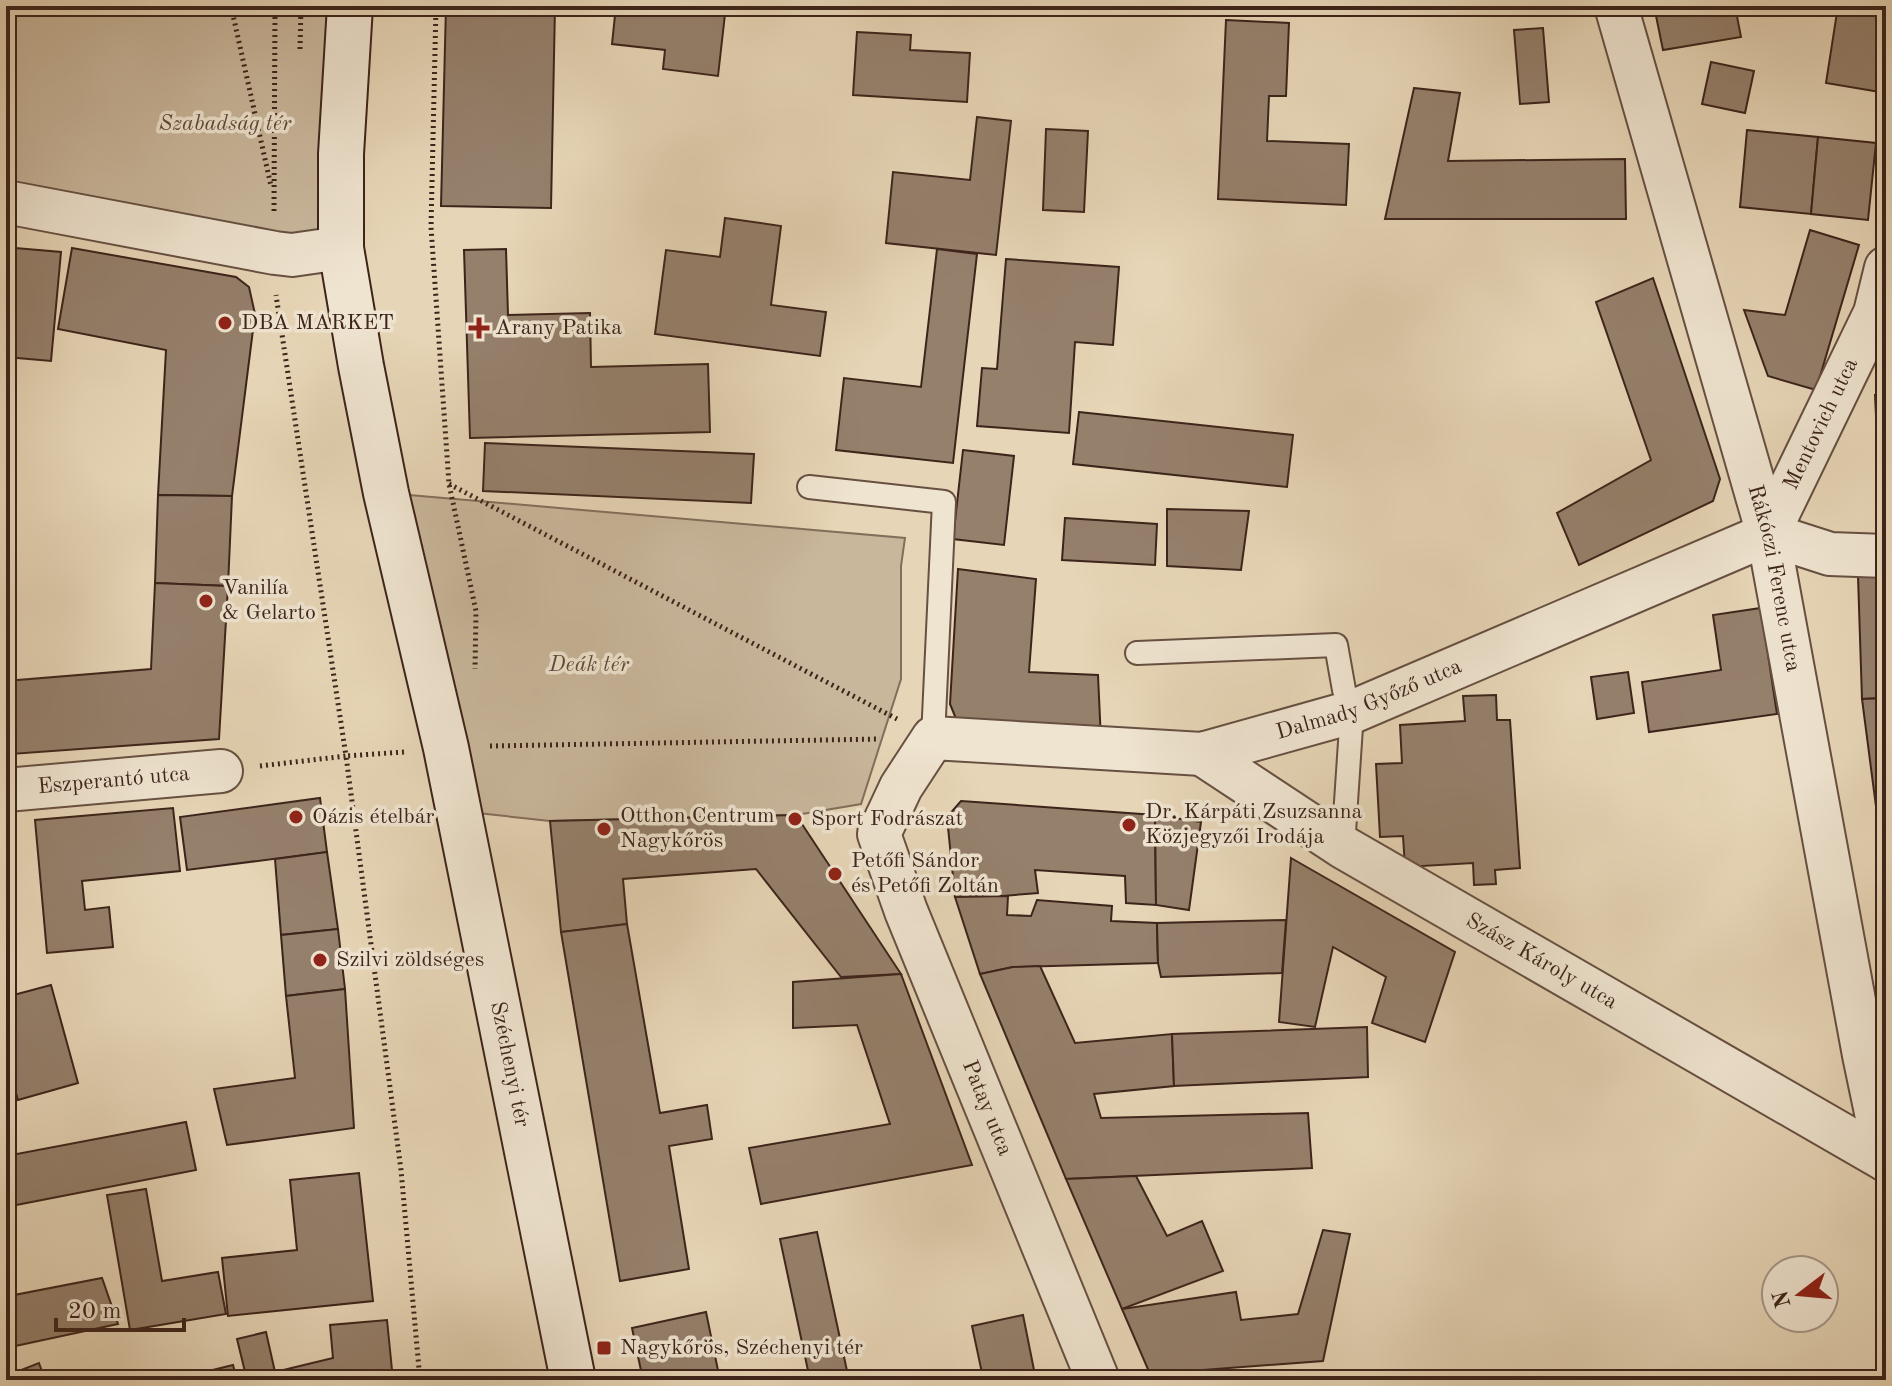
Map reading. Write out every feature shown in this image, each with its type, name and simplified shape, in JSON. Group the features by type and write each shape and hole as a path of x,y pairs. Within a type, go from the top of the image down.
{"main road":[{"path":"350,6 341,154 341,248 386,493 426,750"},
{"name":"Széchenyi tér","path":"426,750 573,1380"}],"street":[{"name":"Rákóczi Ferenc utca","path":"1616,6 1768,534 1886,1160"},
{"path":"6,202 275,253 292,255 341,248"},
{"name":"Mentovich utca","path":"1768,534 1875,313 1886,268"},
{"path":"1768,534 1830,554 1886,556"},
{"name":"Dalmady Győző utca","path":"933,738 1202,754 1352,712 1768,534"},
{"name":"Patay utca","path":"933,738 901,787 879,834 906,911 1098,1380"},
{"name":"Szász Károly utca","path":"1202,754 1343,847 1886,1160"},
{"name":"Eszperantó utca","path":"6,790 221,771"}],"lane":[{"path":"809,487 944,502 933,738"},
{"path":"1137,653 1336,645 1344,690 1352,712 1343,847"}],"path":[{"path":"231,6 273,195 275,6"},
{"path":"436,6 431,227 449,484 476,611 475,671"},
{"path":"275,289 346,756 401,1170 420,1380"},
{"path":"449,484 933,738"},
{"path":"489,746 933,738"},
{"path":"221,771 426,750"}],"green space":[{"name":"Szabadság tér","path":"6,6 350,6 341,248 6,202"},
{"name":"Deák tér","path":"386,493 905,538 901,566 901,679 861,804 796,815 550,821 459,811"}],"building":[{"path":"446,6 555,6 551,208 441,206"},
{"path":"616,6 660,6 725,14 718,76 663,69 665,50 612,44"},
{"path":"1654,6 1735,6 1741,37 1663,50"},
{"path":"1838,6 1886,10 1886,93 1826,83"},
{"path":"1226,20 1289,23 1286,96 1269,96 1267,141 1349,144 1346,205 1218,199"},
{"path":"1543,28 1549,102 1520,104 1514,30"},
{"path":"857,32 911,35 910,50 970,53 967,102 853,95"},
{"path":"1711,62 1754,71 1745,113 1702,104"},
{"path":"1414,88 1460,93 1448,161 1625,159 1626,219 1385,219"},
{"path":"977,117 1011,121 996,255 886,243 893,172 970,180"},
{"path":"1046,129 1088,131 1084,212 1043,210"},
{"path":"1747,130 1818,137 1811,214 1740,207"},
{"path":"1818,137 1876,143 1868,220 1811,214"},
{"path":"725,218 781,226 771,305 826,312 820,356 655,334 666,250 720,257"},
{"path":"1810,230 1859,245 1816,390 1768,376 1744,310 1785,315"},
{"path":"15,248 61,252 51,361 6,357 6,255 14,256"},
{"path":"72,248 236,277 249,287 255,314 232,496 158,495 166,350 58,329"},
{"path":"506,249 508,315 590,313 591,367 708,364 710,432 470,438 464,250"},
{"path":"937,249 977,254 953,463 836,450 844,378 921,387"},
{"path":"1006,259 1119,267 1113,345 1075,342 1069,433 977,426 982,368 997,369"},
{"path":"1653,278 1720,479 1713,501 1579,565 1557,513 1651,460 1596,302"},
{"path":"1886,394 1886,456 1878,457 1875,395"},
{"path":"1079,412 1293,435 1287,487 1073,464"},
{"path":"485,443 754,454 751,503 483,491"},
{"path":"963,450 1014,456 1004,545 953,539"},
{"path":"158,495 232,496 228,586 155,583"},
{"path":"1167,509 1249,511 1241,570 1167,566"},
{"path":"1065,518 1157,524 1155,565 1062,560"},
{"path":"958,569 1036,579 1029,672 1098,675 1101,741 963,736 950,704"},
{"path":"1886,575 1886,698 1862,699 1858,576"},
{"path":"155,583 228,586 219,739 11,754 6,681 151,669"},
{"path":"1761,608 1777,714 1649,732 1642,682 1721,670 1713,615"},
{"path":"1628,672 1634,713 1597,719 1591,677"},
{"path":"1496,695 1497,720 1510,720 1520,868 1495,870 1496,884 1474,885 1473,863 1405,867 1403,836 1380,837 1376,764 1402,763 1400,725 1465,721 1463,696"},
{"path":"1886,698 1886,867 1884,868 1862,699"},
{"path":"320,798 327,852 187,870 180,817"},
{"path":"961,801 1155,815 1156,905 1126,903 1125,876 1035,870 1038,893 955,897 947,817"},
{"path":"173,808 180,871 82,881 85,910 109,907 113,947 47,953 35,820"},
{"path":"796,815 901,974 841,977 756,869 623,879 627,924 561,932 550,821"},
{"path":"1155,815 1201,822 1189,910 1156,905"},
{"path":"327,852 338,929 281,935 275,859"},
{"path":"1291,858 1455,952 1425,1042 1372,1023 1386,977 1333,947 1315,1027 1279,1022"},
{"path":"1008,896 1007,915 1031,916 1037,900 1112,906 1111,921 1157,923 1158,963 1013,967 980,974 955,897"},
{"path":"1876,906 1886,906 1886,972 1876,972"},
{"path":"1286,920 1282,973 1161,977 1157,923"},
{"path":"627,924 660,1113 707,1105 712,1139 669,1146 689,1269 620,1281 561,932"},
{"path":"338,929 345,989 286,996 281,935"},
{"path":"1040,966 1075,1043 1172,1034 1174,1086 1094,1094 1101,1118 1308,1113 1312,1168 1066,1179 980,974 1013,967"},
{"path":"901,974 972,1165 761,1204 749,1148 890,1124 857,1025 793,1028 793,982"},
{"path":"51,985 78,1083 18,1100 6,1065 6,997"},
{"path":"345,989 354,1128 227,1145 214,1089 295,1078 286,996"},
{"path":"1367,1027 1368,1077 1174,1086 1172,1034"},
{"path":"186,1122 196,1170 6,1207 6,1156"},
{"path":"359,1173 373,1301 228,1316 222,1258 297,1250 290,1180"},
{"path":"1136,1176 1167,1236 1202,1221 1223,1271 1122,1309 1066,1179"},
{"path":"146,1189 162,1281 218,1272 226,1314 130,1330 107,1195"},
{"path":"1323,1230 1350,1234 1323,1361 1150,1374 1122,1309 1236,1292 1241,1320 1298,1314"},
{"path":"817,1232 849,1380 810,1380 780,1239"},
{"path":"6,1276 14,1295 102,1278 118,1324 6,1348"},
{"path":"706,1312 720,1380 643,1380 632,1328"},
{"path":"1023,1315 1036,1380 950,1380 982,1373 972,1326"},
{"path":"387,1320 393,1380 247,1380 237,1339 266,1332 275,1372 333,1358 330,1325"},
{"path":"39,1363 45,1380 6,1380 6,1376"},
{"path":"233,1365 237,1380 189,1380 188,1376"}],"place":[{"name":"DBA MARKET","path":"225,323"},
{"name":"Arany Patika","path":"479,328"},
{"name":"Vanilía & Gelarto","path":"206,601"},
{"name":"Oázis ételbár","path":"296,817"},
{"name":"Sport Fodrászat","path":"795,819"},
{"name":"Dr. Kárpáti Zsuzsanna Közjegyzői Irodája","path":"1129,825"},
{"name":"Otthon Centrum Nagykőrös","path":"604,829"},
{"name":"Petőfi Sándor és Petőfi Zoltán","path":"835,874"},
{"name":"Szilvi zöldséges","path":"320,960"},
{"name":"Nagykőrös, Széchenyi tér","path":"604,1348"}]}
